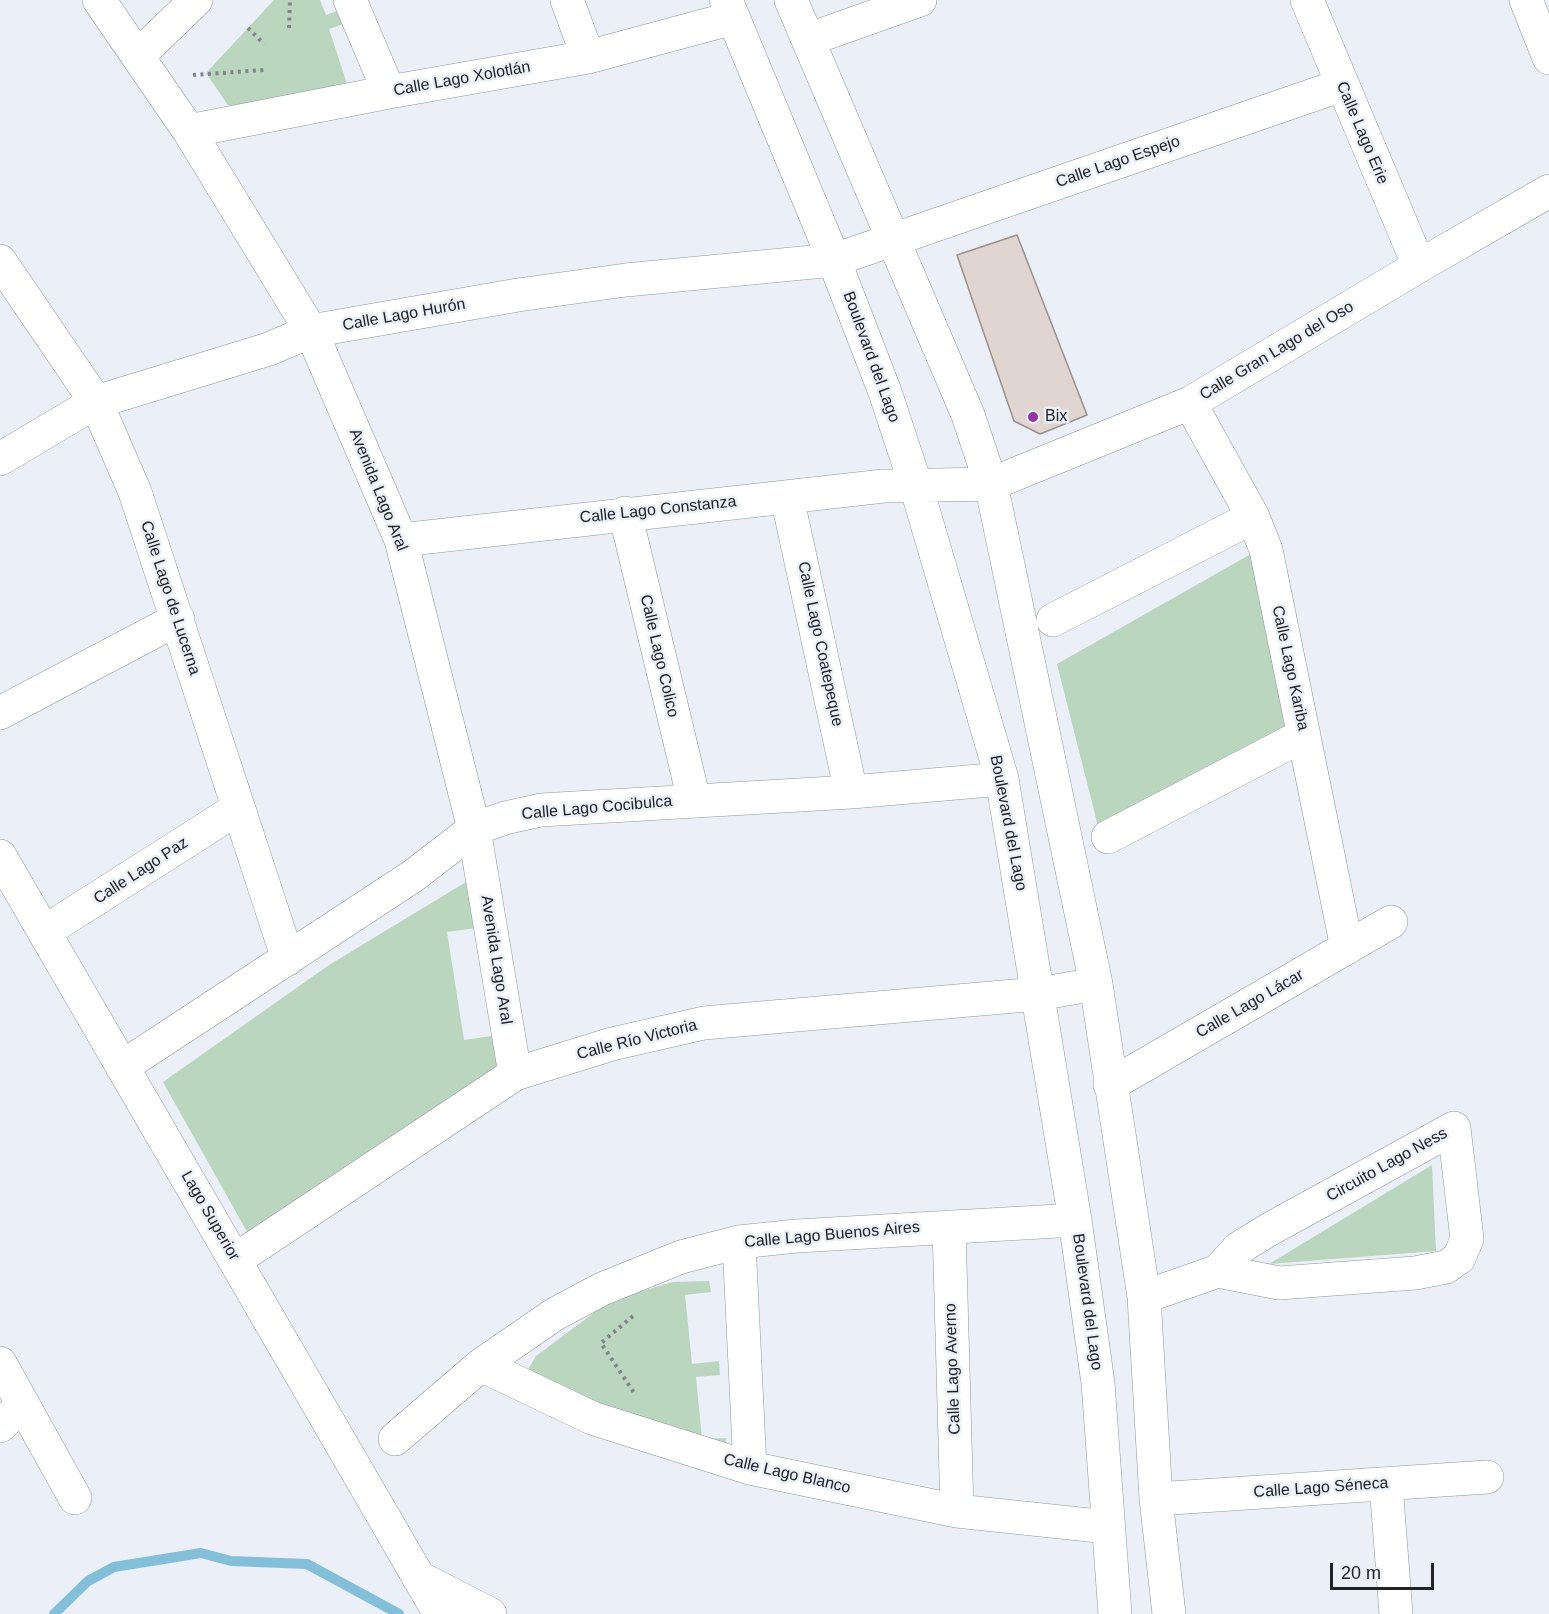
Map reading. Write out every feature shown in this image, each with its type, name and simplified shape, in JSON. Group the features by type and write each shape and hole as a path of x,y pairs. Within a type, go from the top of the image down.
{"street":[{"name":"Avenida Lago Aral","path":"99,0 189,131 311,331 401,540 474,829 515,1074"},
{"path":"147,67 196,0"},
{"path":"350,0 389,92"},
{"path":"567,0 588,57"},
{"path":"791,0 810,39 968,415 991,484 1096,984 1144,1297 1156,1499 1169,1614"},
{"path":"810,39 920,0"},
{"name":"Calle Lago Erie","path":"1307,0 1419,266"},
{"path":"1526,0 1549,58"},
{"name":"Calle Lago Xolotlán","path":"189,131 389,92 588,57 729,9"},
{"name":"Boulevard del Lago","path":"729,9 834,260 885,392 916,486 1002,779 1075,1220 1098,1383 1115,1614"},
{"name":"Calle Lago Espejo","path":"834,260 1342,85"},
{"name":"Calle Gran Lago del Oso","path":"991,484 1190,403 1549,191"},
{"name":"Calle Lago Hurón","path":"0,459 96,402 268,350 311,331 518,295 626,280 834,260"},
{"name":"Calle Lago de Lucerna","path":"0,261 96,402 135,492 288,959"},
{"name":"Calle Lago Kariba","path":"1190,403 1253,517 1266,550 1347,948"},
{"name":"Calle Lago Constanza","path":"401,540 625,513 884,486 991,484"},
{"name":"Calle Lago Coatepeque","path":"787,497 851,792"},
{"name":"Calle Lago Colico","path":"625,513 694,800"},
{"path":"1053,620 1253,517"},
{"path":"0,713 178,619"},
{"path":"1108,837 1304,735"},
{"name":"Calle Lago Cocibulca","path":"122,1067 413,876 474,829 505,818 541,810 851,792 1002,779"},
{"name":"Calle Lago Paz","path":"44,932 237,809"},
{"name":"Lago Superior","path":"0,856 431,1598"},
{"name":"Calle Lago Lácar","path":"1110,1085 1390,922"},
{"name":"Calle Río Victoria","path":"235,1260 515,1074 612,1044 704,1023 1038,994 1096,984"},
{"name":"Circuito Lago Ness","path":"1144,1297 1218,1271 1239,1248 1270,1229 1454,1128 1467,1239 1458,1258 1446,1267 1415,1273 1279,1283 1218,1271"},
{"name":"Calle Lago Buenos Aires","path":"395,1439 481,1365 555,1314 602,1289 681,1257 739,1242 857,1230 1075,1220"},
{"name":"Calle Lago Averno","path":"949,1227 957,1510"},
{"path":"739,1242 750,1468"},
{"path":"0,1363 11,1415 75,1498"},
{"name":"Calle Lago Blanco","path":"481,1365 591,1418 750,1468 957,1510 1108,1527"},
{"name":"Calle Lago Séneca","path":"1156,1499 1487,1477"},
{"path":"1386,1484 1396,1614"},
{"path":"431,1598 490,1614"}],"path":[{"path":"289,28 290,0"},
{"path":"248,28 264,44"},
{"path":"147,67 264,70"},
{"path":"637,1313 601,1344 638,1398"}],"green space":[{"path":"274,0 320,0 326,15 354,5 358,19 329,29 350,93 238,120 206,73"},
{"path":"1258,550 1296,729 1103,846 1057,664"},
{"path":"471,879 483,927 447,932 464,1040 499,1035 500,1072 255,1246 163,1082 329,965"},
{"path":"1432,1165 1436,1251 1269,1264"},
{"path":"709,1281 711,1292 685,1295 692,1364 719,1361 720,1375 696,1377 702,1439 726,1438 725,1450 665,1437 527,1371 536,1356 611,1300 673,1282"}],"building":[{"path":"1017,235 1087,415 1040,434 1014,421 957,255"}],"waterway":[{"path":"54,1614 88,1581 114,1567 201,1553 231,1561 307,1564 399,1614"}],"place":[{"name":"Bix","path":"1033,417"}]}
